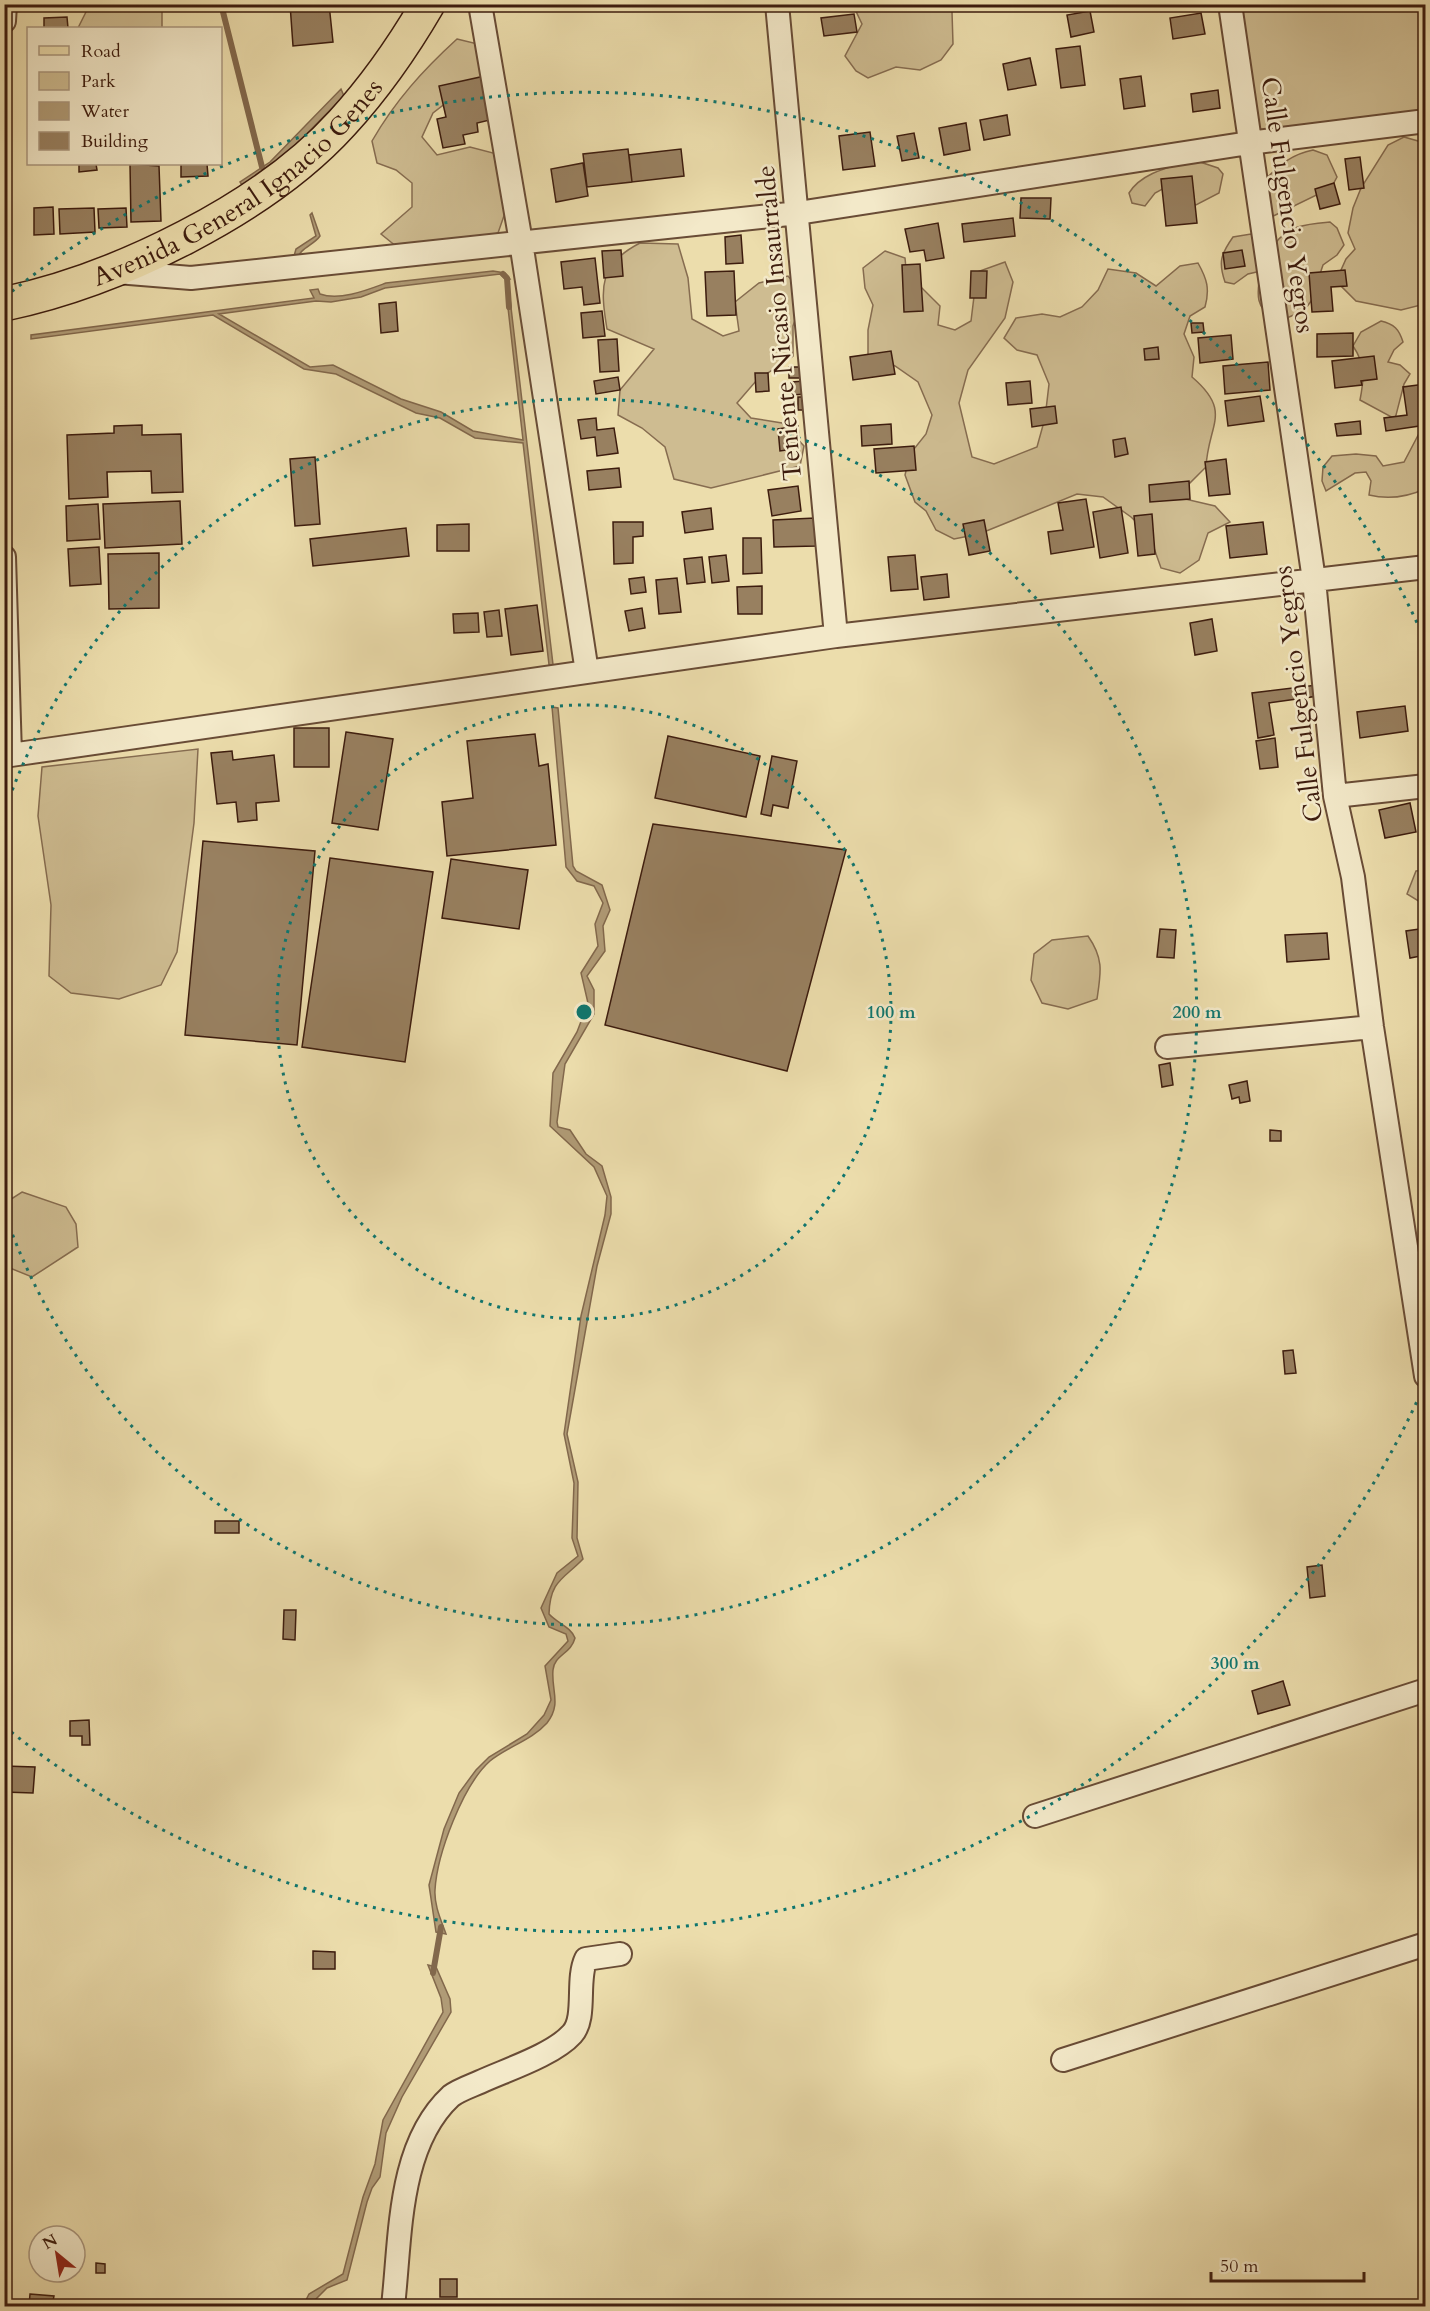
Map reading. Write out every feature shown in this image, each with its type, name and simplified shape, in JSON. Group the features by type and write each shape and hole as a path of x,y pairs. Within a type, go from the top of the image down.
{"main road":[{"name":"Avenida General Ignacio Genes","path":"4,304 50,294 113,272 178,240 283,175 341,124 397,57 428,4"}],"street":[{"path":"4,21 5,4"},
{"path":"480,4 521,242 587,672"},
{"name":"Teniente Nicasio Insaurralde","path":"777,4 836,636"},
{"name":"Calle Fulgencio Yegros","path":"1230,4 1314,580 1335,796 1353,877 1372,1028 1425,1376"},
{"path":"113,272 191,278 798,213 1249,143 1425,122"},
{"path":"4,557 7,755 836,636 1425,567"},
{"path":"1335,796 1425,786"},
{"path":"1167,1047 1372,1028"},
{"path":"1035,1816 1425,1690"},
{"path":"1063,2060 1425,1944"},
{"path":"393,2307 405,2200 414,2158 429,2121 453,2094 556,2047 574,2033 580,2008 581,1970 586,1959 620,1954"}],"green space":[{"path":"90,4 162,5 162,27 78,27"},
{"path":"853,5 948,5 952,12 953,44 941,60 920,70 896,67 868,78 856,71 845,56 862,24"},
{"path":"1233,5 1425,5 1425,121 1249,143"},
{"path":"457,39 482,45 483,82 450,100 433,113 422,137 437,155 470,147 497,154 506,210 498,233 463,245 402,251 381,234 412,207 412,183 396,170 377,163 372,141 410,87"},
{"path":"1404,137 1418,141 1425,149 1425,304 1401,310 1356,301 1336,281 1346,259 1355,249 1348,233 1353,208 1361,188 1388,145"},
{"path":"1313,150 1327,155 1337,177 1331,188 1267,219 1266,179 1287,160"},
{"path":"1194,160 1218,168 1223,174 1219,193 1196,205 1166,187 1155,193 1145,206 1132,203 1129,193 1141,180 1158,171"},
{"path":"1330,222 1337,228 1344,245 1337,255 1323,265 1311,301 1300,312 1278,321 1265,312 1258,294 1261,271 1248,274 1234,284 1225,282 1221,263 1233,237 1251,234 1262,246 1274,245 1279,238 1292,229"},
{"path":"640,243 678,244 688,278 692,319 723,336 739,331 735,302 759,283 788,276 804,295 793,326 793,356 756,381 737,403 751,418 782,423 804,446 800,466 711,488 674,479 665,447 642,428 618,415 620,390 654,349 607,329 603,301 604,289 610,268 617,259"},
{"path":"885,251 905,258 907,279 921,287 940,306 938,325 955,330 971,321 977,272 1005,262 1013,282 1005,318 968,370 959,403 972,457 994,464 1037,447 1045,418 1049,384 1037,355 1017,350 1004,338 1016,318 1042,314 1060,317 1082,307 1098,290 1108,269 1136,273 1156,286 1180,266 1198,263 1207,284 1207,301 1205,307 1190,316 1184,334 1194,357 1192,377 1212,400 1215,419 1206,467 1189,484 1185,499 1215,506 1230,522 1208,533 1199,560 1180,573 1161,568 1149,534 1131,517 1103,497 1077,494 979,534 954,539 936,530 926,511 915,502 905,475 910,454 926,434 932,415 918,382 895,366 868,356 868,330 873,305 865,288 863,268"},
{"path":"1381,321 1395,328 1403,342 1394,350 1388,362 1400,365 1410,374 1404,384 1395,419 1360,400 1363,372 1353,346 1361,332"},
{"path":"1425,422 1425,489 1398,497 1369,495 1371,481 1366,472 1355,473 1326,491 1322,481 1323,467 1332,456 1356,454 1376,456 1383,466 1404,462"},
{"path":"198,749 194,823 177,952 161,985 119,999 71,993 49,976 51,905 38,816 42,767"},
{"path":"5,782 8,785 11,854 5,940"},
{"path":"1425,870 1426,905 1407,894 1416,871"},
{"path":"1088,936 1097,952 1100,966 1097,999 1068,1009 1042,1003 1031,980 1034,954 1052,940"},
{"path":"22,1192 66,1207 76,1224 78,1247 32,1277 5,1266 5,1203"}],"water":[{"path":"341,89 344,96 273,168 244,188 240,182 270,162"},
{"path":"312,213 320,236 301,252 298,258 294,256 296,249 316,236 310,215"},
{"path":"493,271 505,273 510,279 506,280 500,274 385,288 361,297 331,302 316,301 219,314 310,367 333,365 401,399 441,412 473,431 523,440 507,299 510,299 554,673 550,673 523,443 475,438 440,418 416,413 336,374 304,369 213,315 31,339 31,335 314,298 310,290 318,289 320,294 336,296 386,283"},
{"path":"552,707 558,708 573,866 576,871 602,885 610,910 603,926 605,951 587,976 594,990 594,1014 565,1064 557,1122 558,1127 570,1130 586,1154 602,1166 611,1197 611,1214 597,1266 567,1434 578,1482 577,1538 583,1559 559,1581 550,1603 549,1614 575,1638 570,1648 554,1665 554,1710 541,1729 497,1756 480,1772 461,1803 446,1840 437,1875 435,1896 446,1934 436,1932 429,1885 444,1829 459,1793 476,1770 489,1757 527,1734 544,1715 551,1700 545,1666 568,1641 566,1634 549,1627 541,1608 557,1573 578,1556 572,1538 574,1483 564,1434 581,1316 605,1215 607,1196 594,1167 550,1126 553,1073 577,1032 588,1003 581,973 598,946 595,924 603,903 594,886 577,881 566,867"},
{"path":"428,1965 436,1967 450,1999 451,2012 402,2097 386,2133 380,2177 372,2188 367,2202 347,2280 327,2288 309,2306 303,2306 309,2294 343,2274 363,2197 375,2164 383,2120 443,2012 441,1998"}],"building":[{"path":"51,4 75,4 75,9 52,11"},
{"path":"290,4 329,4 333,42 293,46"},
{"path":"1090,11 1094,32 1071,37 1067,15"},
{"path":"1201,13 1205,34 1173,39 1170,18"},
{"path":"854,14 857,32 824,36 821,18"},
{"path":"67,17 68,27 44,27 44,18"},
{"path":"1080,46 1085,85 1061,88 1056,49"},
{"path":"1030,58 1036,85 1008,90 1003,64"},
{"path":"485,76 494,119 477,123 478,132 463,135 465,144 443,148 437,119 446,117 439,86"},
{"path":"1141,76 1145,106 1124,109 1120,79"},
{"path":"1218,90 1220,108 1193,112 1191,94"},
{"path":"1007,115 1010,135 984,140 980,120"},
{"path":"966,123 970,150 944,155 939,128"},
{"path":"870,132 875,166 843,170 839,136"},
{"path":"914,133 919,158 902,161 897,136"},
{"path":"628,149 632,182 587,187 583,154"},
{"path":"681,149 684,176 632,182 629,155"},
{"path":"1360,157 1364,188 1349,190 1345,159"},
{"path":"583,163 588,196 556,202 551,169"},
{"path":"79,165 96,165 97,170 79,172"},
{"path":"130,165 159,166 161,221 131,222"},
{"path":"181,165 207,165 208,176 181,177"},
{"path":"1192,176 1197,223 1166,226 1161,179"},
{"path":"1334,183 1340,204 1320,209 1315,189"},
{"path":"1021,198 1051,198 1050,219 1020,218"},
{"path":"53,207 54,234 34,235 34,208"},
{"path":"94,208 95,232 60,234 59,209"},
{"path":"126,208 127,227 99,228 98,209"},
{"path":"1013,218 1015,236 964,242 962,224"},
{"path":"938,223 944,258 926,261 924,250 910,252 905,229"},
{"path":"741,235 743,263 726,264 725,237"},
{"path":"621,250 623,276 604,278 602,251"},
{"path":"1242,250 1245,266 1225,269 1223,253"},
{"path":"595,258 600,303 584,305 582,287 564,289 561,262"},
{"path":"920,264 923,311 904,312 902,265"},
{"path":"1345,270 1347,286 1331,287 1333,311 1312,312 1309,273"},
{"path":"734,271 736,315 707,316 705,272"},
{"path":"971,271 987,271 986,298 970,298"},
{"path":"396,302 398,331 381,333 379,304"},
{"path":"602,311 605,336 583,338 581,313"},
{"path":"1191,323 1203,323 1204,332 1192,333"},
{"path":"1353,333 1353,356 1317,357 1317,334"},
{"path":"1231,335 1233,359 1200,363 1198,338"},
{"path":"617,339 619,371 600,372 598,340"},
{"path":"1158,347 1159,359 1145,360 1144,349"},
{"path":"891,351 895,374 853,380 850,357"},
{"path":"1374,356 1377,379 1361,381 1362,385 1335,388 1332,361"},
{"path":"1268,362 1270,390 1225,394 1223,366"},
{"path":"789,367 801,367 802,378 789,378"},
{"path":"755,373 768,373 769,391 756,392"},
{"path":"618,377 620,390 596,394 594,381"},
{"path":"804,381 805,394 793,395 792,382"},
{"path":"1030,381 1032,403 1008,405 1006,383"},
{"path":"1425,384 1426,425 1386,431 1384,418 1407,415 1403,387"},
{"path":"1260,396 1264,421 1228,426 1225,401"},
{"path":"798,397 809,397 809,410 798,410"},
{"path":"1055,406 1057,423 1032,427 1030,409"},
{"path":"596,418 597,430 614,428 618,453 597,456 595,437 581,439 578,420"},
{"path":"1360,421 1361,434 1337,436 1335,424"},
{"path":"891,424 892,444 862,446 861,426"},
{"path":"142,425 142,435 181,434 183,492 152,493 151,471 107,472 108,497 69,499 67,435 114,433 114,426"},
{"path":"798,426 800,448 780,451 778,429"},
{"path":"1125,438 1128,454 1115,457 1113,440"},
{"path":"914,446 916,470 876,473 874,449"},
{"path":"315,457 320,524 295,526 290,459"},
{"path":"1226,459 1230,494 1209,496 1205,462"},
{"path":"619,468 621,487 589,490 587,471"},
{"path":"1189,481 1190,499 1150,502 1149,485"},
{"path":"798,486 801,511 772,516 768,490"},
{"path":"1086,499 1094,547 1051,554 1048,532 1063,530 1058,503"},
{"path":"180,501 182,544 105,548 103,504"},
{"path":"98,504 100,539 67,541 66,506"},
{"path":"1121,507 1128,553 1100,558 1093,512"},
{"path":"711,508 713,529 685,533 682,512"},
{"path":"1152,514 1155,554 1138,556 1134,516"},
{"path":"815,518 816,546 774,547 773,520"},
{"path":"984,520 990,551 969,555 963,524"},
{"path":"613,522 643,522 643,536 633,537 633,563 614,564"},
{"path":"1263,522 1267,554 1230,558 1226,526"},
{"path":"469,524 469,551 437,551 437,525"},
{"path":"406,528 409,556 313,566 310,539"},
{"path":"743,538 761,538 762,573 743,574"},
{"path":"99,547 101,584 70,586 68,549"},
{"path":"159,553 159,608 109,609 108,554"},
{"path":"726,555 729,581 712,583 709,557"},
{"path":"915,555 918,589 891,591 888,557"},
{"path":"702,557 705,582 687,584 684,559"},
{"path":"947,574 949,597 924,600 921,577"},
{"path":"644,577 646,592 631,594 629,579"},
{"path":"677,578 681,612 659,614 656,580"},
{"path":"762,586 762,614 738,614 737,587"},
{"path":"537,605 543,651 511,655 505,609"},
{"path":"642,608 645,628 629,631 625,611"},
{"path":"499,610 502,636 487,637 484,612"},
{"path":"478,613 479,632 454,633 453,614"},
{"path":"1212,619 1217,651 1195,655 1190,623"},
{"path":"1317,685 1318,696 1269,703 1274,735 1258,738 1252,693"},
{"path":"1405,706 1408,731 1360,738 1357,712"},
{"path":"294,728 329,728 329,767 294,767"},
{"path":"346,732 393,739 378,830 332,823"},
{"path":"535,734 539,766 548,764 556,845 447,856 442,802 473,798 467,741"},
{"path":"668,736 760,756 746,817 655,798"},
{"path":"1275,738 1278,767 1260,769 1256,741"},
{"path":"232,751 233,760 274,755 279,801 256,803 257,820 238,822 236,802 217,804 211,753"},
{"path":"772,756 797,761 788,808 773,805 771,816 761,814"},
{"path":"1410,803 1416,832 1385,838 1379,810"},
{"path":"653,824 846,850 787,1071 605,1025"},
{"path":"203,841 315,851 297,1045 185,1035"},
{"path":"330,858 433,872 405,1062 302,1047"},
{"path":"451,859 528,870 519,929 442,918"},
{"path":"1426,928 1426,955 1410,958 1406,931"},
{"path":"1160,929 1176,930 1174,958 1157,957"},
{"path":"1327,933 1329,959 1287,962 1285,935"},
{"path":"1170,1063 1173,1085 1162,1087 1159,1065"},
{"path":"1247,1081 1250,1101 1240,1103 1239,1097 1232,1099 1229,1085"},
{"path":"1270,1130 1281,1131 1281,1141 1270,1141"},
{"path":"1293,1350 1296,1373 1285,1374 1283,1351"},
{"path":"215,1521 239,1521 239,1533 215,1533"},
{"path":"1322,1565 1325,1596 1310,1598 1307,1567"},
{"path":"284,1610 296,1610 295,1640 283,1639"},
{"path":"1283,1681 1290,1705 1258,1714 1252,1691"},
{"path":"89,1720 90,1745 82,1745 82,1736 70,1736 70,1721"},
{"path":"4,1766 35,1767 33,1793 4,1792"},
{"path":"313,1951 335,1952 335,1969 313,1969"},
{"path":"96,2263 105,2264 105,2273 96,2273"},
{"path":"440,2279 457,2279 457,2297 440,2297"},
{"path":"30,2294 54,2296 52,2306 29,2306"},
{"path":"129,2300 149,2301 149,2306 129,2306"}],"waterway":[{"path":"221,4 262,167"},
{"path":"503,274 507,278 509,307"},
{"path":"433,1973 441,1927"}]}
